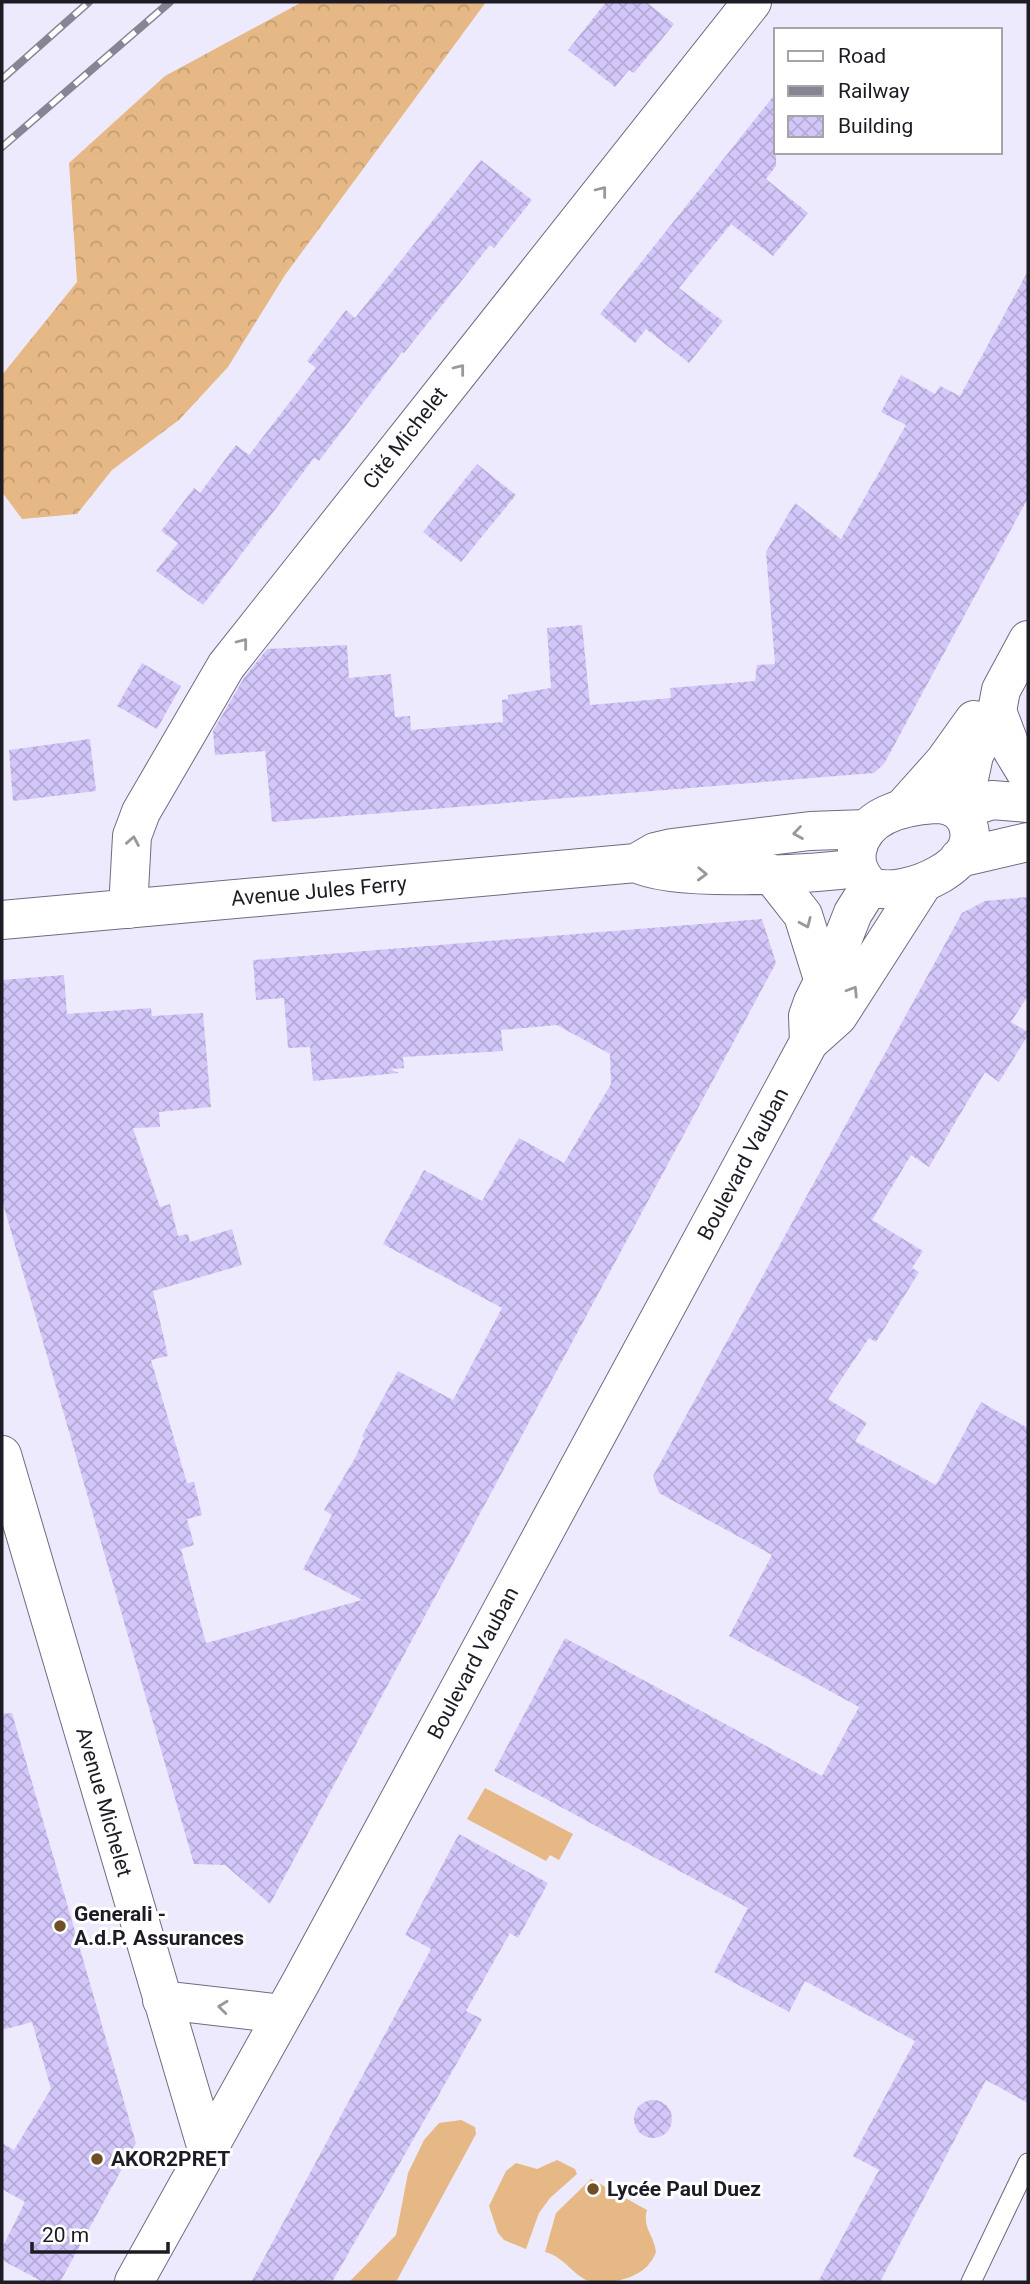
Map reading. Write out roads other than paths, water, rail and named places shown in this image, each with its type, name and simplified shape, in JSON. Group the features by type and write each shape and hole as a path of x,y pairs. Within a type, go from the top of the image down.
{"street":[{"name":"Cité Michelet","path":"128,909 132,836 141,812 226,666 752,2"},
{"path":"954,808 967,788 974,755 1028,640"},
{"path":"999,701 1012,748 1028,776"},
{"path":"902,809 944,762 986,703 999,701"},
{"path":"954,808 968,826 970,836 969,845 959,858 925,882 887,890 864,877 858,846 866,829 882,817 902,809 935,804 954,808 992,800 1028,803"},
{"name":"Avenue Jules Ferry","path":"2,920 636,863 656,852 684,846 810,831 866,829"},
{"path":"959,858 1028,842"},
{"name":"Avenue Jules Ferry","path":"636,863 647,869 674,873 864,877"},
{"path":"770,873 803,915 824,982"},
{"name":"Boulevard Vauban","path":"809,1042 808,1016 853,913 864,877"},
{"name":"Boulevard Vauban","path":"134,2282 283,2014 809,1042 838,1016 925,882"},
{"name":"Avenue Michelet","path":"2,1455 207,2150"},
{"path":"162,2000 283,2014"}],"lane":[{"path":"971,2282 1028,2163"}],"railway":[{"path":"2,79 89,2"},
{"path":"2,147 170,2"}],"place":[{"name":"Generali - A.d.P. Assurances","path":"60,1926"},
{"name":"AKOR2PRET","path":"97,2159"},
{"name":"Lycée Paul Duez","path":"593,2189"}]}
